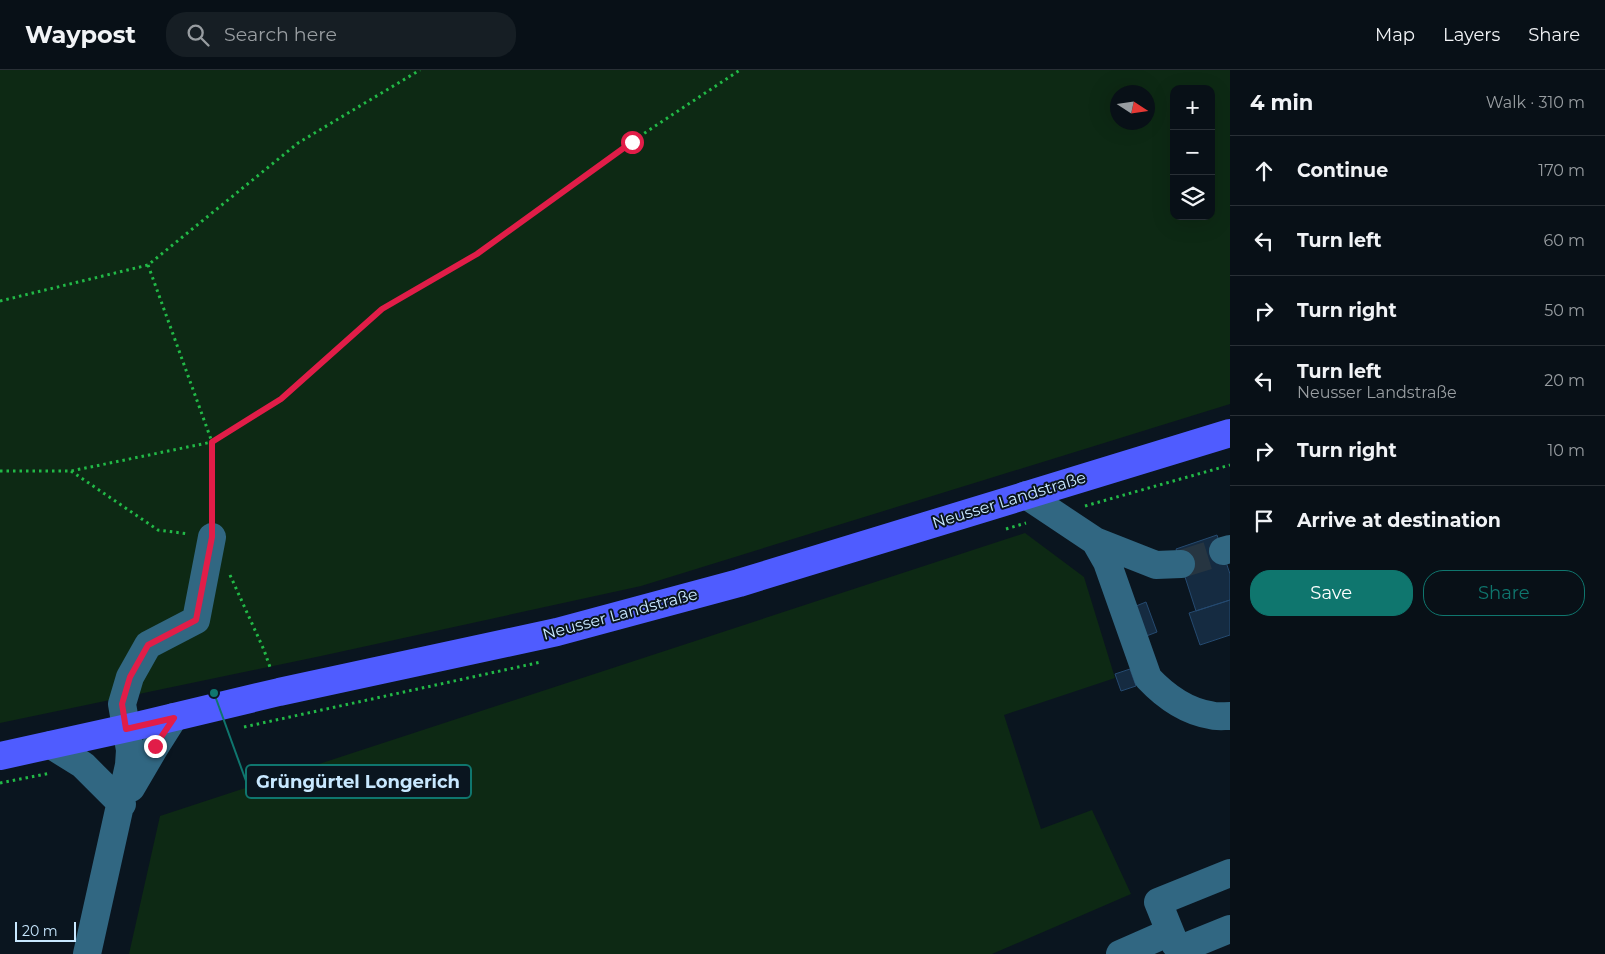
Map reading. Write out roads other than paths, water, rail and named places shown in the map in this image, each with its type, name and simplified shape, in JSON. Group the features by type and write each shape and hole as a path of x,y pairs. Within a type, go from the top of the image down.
{"main road":[{"name":"Neusser Landstraße","path":"0,756 174,718 279,692 557,632 739,583 1230,433"}],"street":[{"path":"1026,495 1095,541 1156,565 1181,564"},
{"path":"87,954 122,804 129,765 130,750 122,704 130,677 148,645 196,620 212,537"},
{"path":"1095,541 1107,562 1148,678 1158,690 1190,708 1209,715 1230,716"},
{"path":"122,804 144,764 174,718"},
{"path":"51,745 83,765 122,804"},
{"path":"1230,873 1158,902 1175,944 1183,948 1230,929"},
{"path":"1120,954 1170,932"}],"tunnel":[{"path":"1181,564 1223,551"}],"place":[{"name":"Grüngürtel Longerich","path":"214,693"}]}
